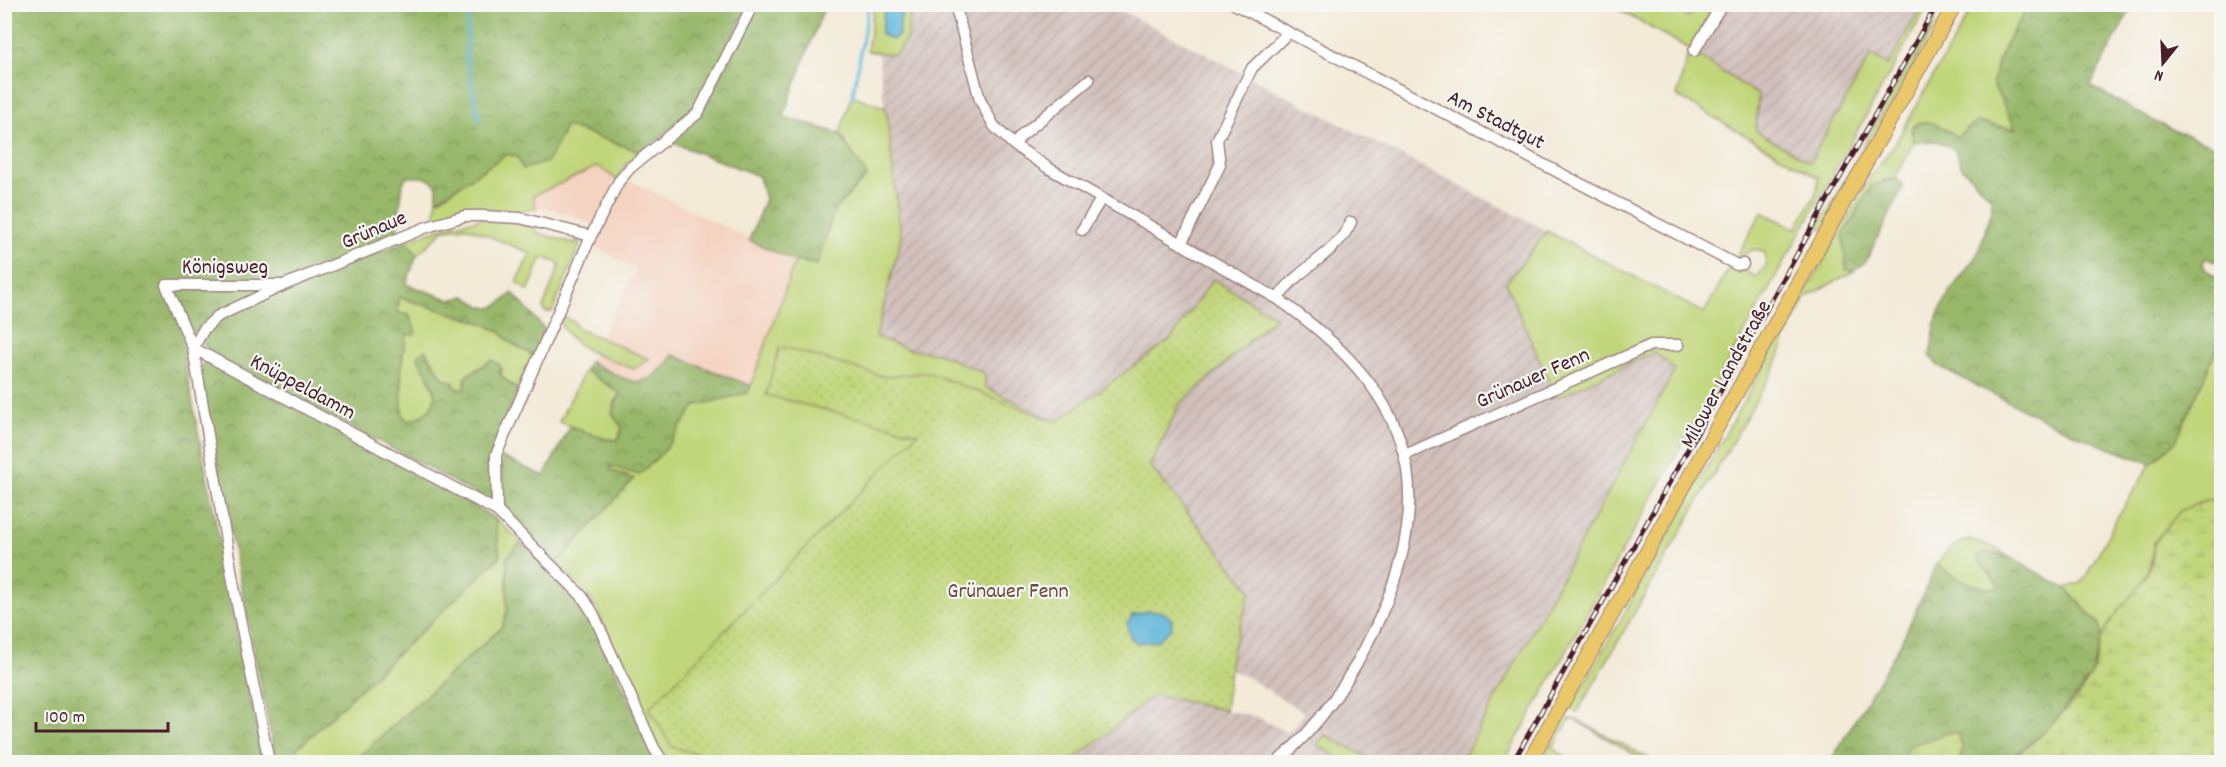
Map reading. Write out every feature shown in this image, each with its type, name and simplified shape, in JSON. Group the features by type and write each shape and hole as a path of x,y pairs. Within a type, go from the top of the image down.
{"main road":[{"name":"Milower Landstraße","path":"1529,762 1955,4"}],"street":[{"path":"497,511 496,455 591,236 619,181 630,168 698,113 753,4"},
{"path":"955,4 974,81 986,114 1014,145 1101,199 1278,299 1335,344 1363,373 1382,400 1405,455 1411,492 1409,524 1400,564 1386,604 1344,687 1317,723 1276,762"},
{"name":"Am Stadtgut","path":"1234,4 1737,265 1743,264"},
{"path":"1694,51 1722,4"},
{"path":"1181,244 1220,165 1217,140 1252,68 1288,33"},
{"path":"1014,145 1089,80"},
{"path":"1082,230 1101,199"},
{"name":"Grünaue","path":"193,348 204,329 218,316 284,285 427,226 465,216 520,219 591,236"},
{"path":"1278,299 1298,275 1339,239 1351,222"},
{"name":"Königsweg","path":"193,348 166,285 284,285"},
{"name":"Grünauer Fenn","path":"1405,455 1651,345 1678,345"},
{"path":"193,348 237,604 269,762"},
{"name":"Knüppeldamm","path":"193,348 497,511 582,596 593,613 654,748 663,762"}],"shaded area":[{"path":"1109,4 1547,231 1506,283 1654,352 1675,370 1461,762 1377,762 1325,735 1317,745 1346,762 1071,762 1154,695 1257,717 1288,733 1305,713 1245,676 1230,670 1232,651 1251,591 1150,466 1179,405 1276,318 1213,279 1171,339 1056,422 985,387 939,353 911,350 876,337 901,238 878,53 895,55 907,38 911,5"},
{"path":"1608,5 1690,49 1710,16 1702,5 1922,5 1888,66 1871,56 1810,162 1756,131 1689,50"},
{"path":"598,166 617,180 594,225 549,208 536,208 533,196"},
{"path":"625,178 795,261 751,386 673,355 657,376 643,382 635,382 589,362 593,354 634,369 649,358 600,338 636,270 594,247"}],"green space":[{"path":"4,5 749,5 695,112 641,152 566,126 547,162 523,169 517,157 507,154 437,200 437,186 430,180 423,177 406,177 403,183 396,237 218,311 196,331 184,360 263,762 5,762"},
{"path":"756,5 825,5 783,116 840,134 867,176 834,210 817,265 795,261 749,240 765,199 759,176 668,141 700,115"},
{"path":"874,5 885,5 881,34 892,40 898,36 903,5 911,5 907,38 895,55 867,51"},
{"path":"1610,5 1666,5 1688,17 1696,5 1702,5 1710,16 1690,49"},
{"path":"1922,5 1928,5 1504,762 1461,762 1675,370 1654,352 1556,398 1506,283 1547,231 1704,313 1729,268 1739,268 1756,277 1766,266 1765,253 1757,250 1735,259 1762,212 1796,229 1816,193 1819,178 1677,96 1689,50 1758,95 1756,131 1810,162 1871,55 1888,66"},
{"path":"1974,5 2029,5 1997,63 1993,84 2016,129 1976,122 1957,137 1949,131 1911,129 1914,142 1895,179 1883,180 1846,270 1854,271 1807,297 1787,335 1774,369 1577,713 1570,709 1871,176 1893,147"},
{"path":"2029,5 2133,5 2090,86 2157,123 2221,149 2221,264 2206,258 2203,263 2205,269 2217,278 2221,290 2221,339 2176,441 2151,463 2095,443 2042,418 1937,365 1930,355 1937,317 1949,293 1977,255 1992,210 1991,198 1963,169 1954,149 1937,141 1914,142 1911,129 1916,124 1927,122 1940,126 1957,137 1976,122 2016,129 1993,84 2002,53"},
{"path":"1936,14 1933,29 1823,230 1818,227"},
{"name":"Grünauer Fenn","path":"852,95 886,108 901,238 876,337 911,350 939,353 985,374 985,387 1056,422 1149,356 1175,365 1213,279 1276,317 1179,405 1150,466 1251,591 1044,762 669,762 655,743 597,609 586,592 556,564 633,479 610,470 611,466 653,463 695,406 751,386 795,261 817,265 834,210 867,177 840,134"},
{"path":"566,126 641,152 628,162 617,180 598,166 533,196 536,208 514,213 484,209 434,221 437,200 507,154 547,162"},
{"path":"1895,179 1902,183 1903,188 1866,261 1854,271 1846,270 1843,235 1872,185"},
{"path":"481,219 517,222 537,227 535,232 575,244 576,240 581,242 552,312 545,312 543,308 560,264 542,257 528,291 517,282 530,253 467,227 445,229 417,255 406,241 449,225"},
{"path":"406,241 417,255 406,284 451,300 465,296 490,308 513,293 545,330 534,356 483,323 399,299 398,313 409,315 416,332 414,335 407,334 401,365 402,413 406,420 422,415 431,408 434,401 433,387 418,358 419,354 425,350 444,379 453,382 456,388 465,389 466,376 492,360 500,365 501,376 518,390 494,447 492,503 384,444 211,355 204,346 203,337 220,319 286,288"},
{"name":"Grünauer Fenn","path":"1213,279 1276,317 1179,405 1150,466 1251,591 1232,651 1225,710 1154,695 1071,762 728,762 672,747 649,708 918,433 766,395 780,346 885,377 927,372 1056,422 1171,339"},
{"path":"399,299 483,323 534,356 518,390 501,376 502,369 465,378 465,389 456,388 453,382 444,379 425,350 427,375 435,390 434,402 423,415 406,420 402,413 400,387 407,314 400,314 398,311"},
{"path":"562,316 574,322 577,328 649,359 634,369 591,352 572,339 565,331 560,321"},
{"path":"2221,339 2221,500 2200,502 2191,506 2154,542 2153,555 2143,580 2102,637 2099,624 2065,588 2081,583 2085,578 2118,516 2151,463 2176,441"},
{"path":"673,355 751,386 747,393 695,406 664,451 639,475 611,466 610,470 634,479 556,564 501,509 502,457 544,476 570,427 605,439 618,440 622,428 612,413 620,393 585,370 589,362 626,379 644,381 653,377"},
{"path":"203,363 212,365 377,450 495,518 500,557 283,762 276,762 199,373"},
{"path":"585,370 620,393 613,406 614,416 622,428 619,440 605,439 559,422"},
{"path":"2212,499 2222,500 2221,762 2004,762 2039,737 2065,711 2085,686 2093,671 2102,637 2117,613 2142,582 2148,570 2153,557 2154,543 2181,510"},
{"path":"495,518 524,545 507,557 507,612 502,627 353,762 283,762 500,557"},
{"path":"1971,540 1992,547 2011,558 1985,552 1981,564 1994,577 1998,585 1996,588 1980,587 1965,581 1937,564 1951,548"},
{"path":"519,544 524,545 586,608 659,762 353,762 502,627 507,612 507,557"},
{"path":"1985,552 2011,558 2065,588 2099,624 2102,637 2091,677 2046,731 2004,762 1960,762 1962,745 1957,733 1948,733 1907,747 1904,762 1830,762 1901,643 1937,564 1965,581 1980,587 1996,588 1998,585 1978,559 1978,555"},
{"path":"1566,718 1577,720 1656,762 1647,762 1575,720 1569,721 1553,748 1574,762 1555,762 1544,756"},
{"path":"1948,733 1957,733 1962,745 1960,762 1904,762 1907,747"},
{"path":"1325,735 1377,762 1346,762 1317,745"}],"water":[{"path":"885,5 903,5 898,36 892,40 881,34"},
{"path":"1148,611 1162,612 1171,618 1172,628 1157,641 1137,643 1130,636 1127,624 1133,615"}],"waterway":[{"path":"469,4 466,57 479,120"},
{"path":"852,99 869,4"}],"railway":[{"path":"1513,762 1937,4"}]}
